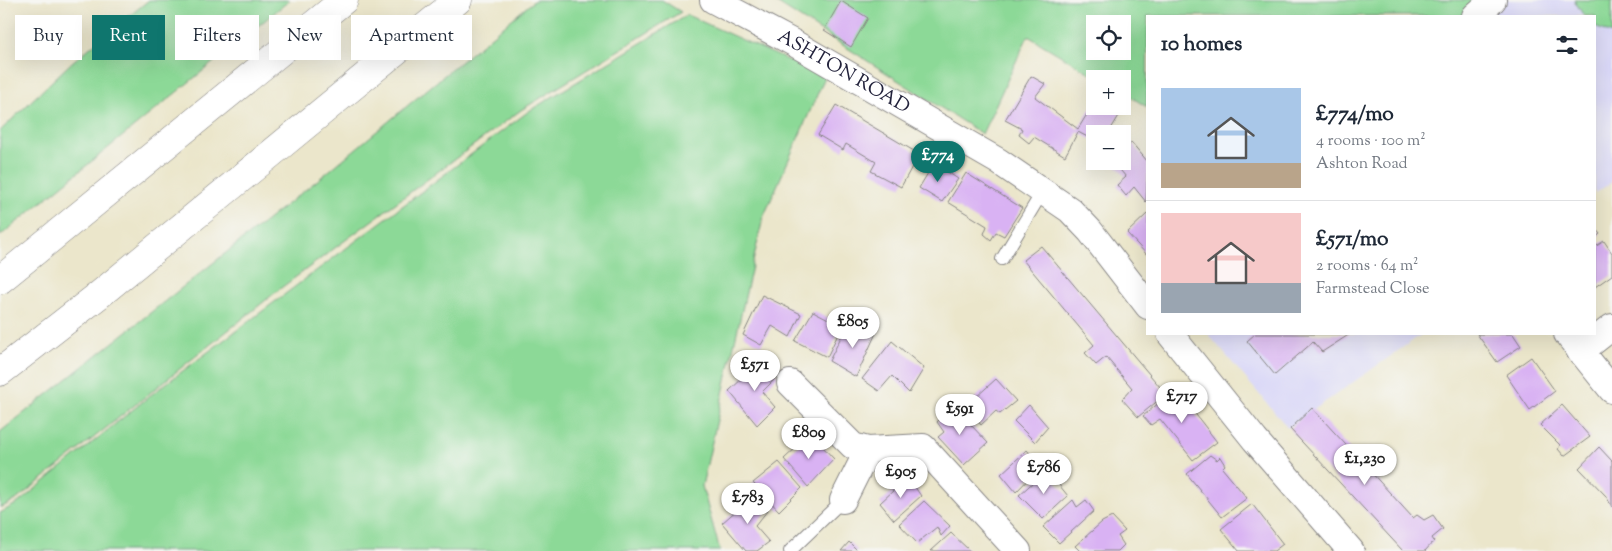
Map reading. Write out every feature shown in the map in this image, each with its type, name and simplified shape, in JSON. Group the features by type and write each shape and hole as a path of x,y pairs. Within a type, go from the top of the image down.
{"highway":[{"path":"0,280 344,0"},
{"path":"0,372 99,295 458,0"}],"street":[{"name":"ASHTON ROAD","path":"713,0 792,42 981,151 1043,191 1070,210 1090,230 1144,296"},
{"path":"1476,15 1493,0"},
{"path":"1596,334 1612,327"},
{"path":"1171,335 1255,440 1351,551"},
{"path":"1593,335 1574,343 1612,390"},
{"path":"790,383 853,446 868,450 923,447 1018,551"},
{"path":"843,500 868,450"}],"lane":[{"path":"1002,259 1043,191"},
{"path":"790,551 843,500"}],"shaded area":[{"path":"1507,0 1574,0 1583,15 1490,15"},
{"path":"1596,27 1612,34 1612,182 1596,192"},
{"path":"1209,335 1421,335 1288,428"}],"green space":[{"path":"149,0 290,0 269,15 259,25 259,15 175,15 175,60 216,60 0,236 0,131 72,62 82,60 82,54 92,46 92,60 165,60 165,15 130,15"},
{"path":"535,0 662,0 681,12 521,110 281,288 16,500 0,508 0,432 324,175 463,60 472,60 472,52"},
{"path":"772,0 1507,0 1490,15 1146,15 1146,106 1131,97 1131,70 1086,71 1028,36 982,134"},
{"path":"1574,0 1612,0 1612,34 1596,27 1596,15 1583,15"},
{"path":"687,15 825,77 763,218 702,486 720,551 0,551 0,513 18,503 152,394 529,111"}],"building":[{"path":"841,1 868,18 851,47 824,30"},
{"path":"1031,76 1045,84 1035,97 1078,129 1086,115 1119,115 1113,125 1086,125 1086,136 1078,132 1065,156 1034,137 1029,143 1019,135 1022,129 1005,120"},
{"path":"836,105 919,154 901,187 871,171 876,162 846,144 843,150 818,135"},
{"path":"1131,142 1146,160 1146,202 1134,187 1126,196 1117,185 1126,177 1120,170 1131,170"},
{"path":"934,163 958,179 942,202 919,188"},
{"path":"966,173 1022,208 1004,236 996,232 991,240 984,234 987,226 948,202"},
{"path":"1146,215 1146,254 1127,233"},
{"path":"1596,229 1600,234 1596,237"},
{"path":"1604,241 1612,253 1612,275 1596,286 1596,246"},
{"path":"1041,246 1166,394 1138,417 1122,399 1132,388 1106,357 1096,365 1085,353 1094,345 1023,260"},
{"path":"762,295 801,314 790,337 772,326 761,345 743,335"},
{"path":"813,311 842,326 827,357 795,341"},
{"path":"860,325 877,331 856,377 829,361 845,329 858,332"},
{"path":"1254,335 1348,335 1322,352 1313,342 1275,375 1247,341"},
{"path":"1478,335 1514,335 1521,346 1497,362"},
{"path":"892,341 924,368 909,393 892,376 879,391 862,379"},
{"path":"1531,357 1555,391 1530,410 1506,375"},
{"path":"762,360 778,376 762,392 775,407 757,425 729,391"},
{"path":"996,379 1016,401 1000,414 996,411 981,425 965,407"},
{"path":"1176,389 1217,442 1193,460 1160,419 1151,425 1143,416"},
{"path":"952,405 988,443 964,465 938,437 944,432 937,422"},
{"path":"1029,405 1048,427 1035,442 1014,421"},
{"path":"1562,405 1590,437 1564,456 1558,449 1560,445 1540,425"},
{"path":"1312,408 1413,518 1417,515 1424,520 1433,515 1443,529 1432,538 1434,541 1425,551 1403,551 1290,429"},
{"path":"811,434 834,459 808,487 784,459"},
{"path":"1599,447 1612,461 1612,507 1606,496 1579,468"},
{"path":"1027,450 1041,466 1016,492 1001,474"},
{"path":"1210,455 1217,460 1220,457 1225,465 1222,468 1247,498 1222,517 1187,474"},
{"path":"779,462 802,488 779,511 753,483"},
{"path":"1047,470 1068,496 1043,519 1019,495"},
{"path":"908,477 921,496 894,520 880,503"},
{"path":"755,494 768,510 755,526 769,542 757,551 746,551 722,523"},
{"path":"1073,500 1077,507 1086,500 1094,511 1059,543 1043,527"},
{"path":"924,501 950,526 941,536 937,527 917,543 899,524"},
{"path":"1252,504 1283,544 1274,551 1239,551 1221,529"},
{"path":"1112,517 1125,531 1118,536 1124,545 1118,551 1080,551 1075,546 1102,522"},
{"path":"951,533 970,551 931,551"},
{"path":"849,542 858,551 841,551"}]}
